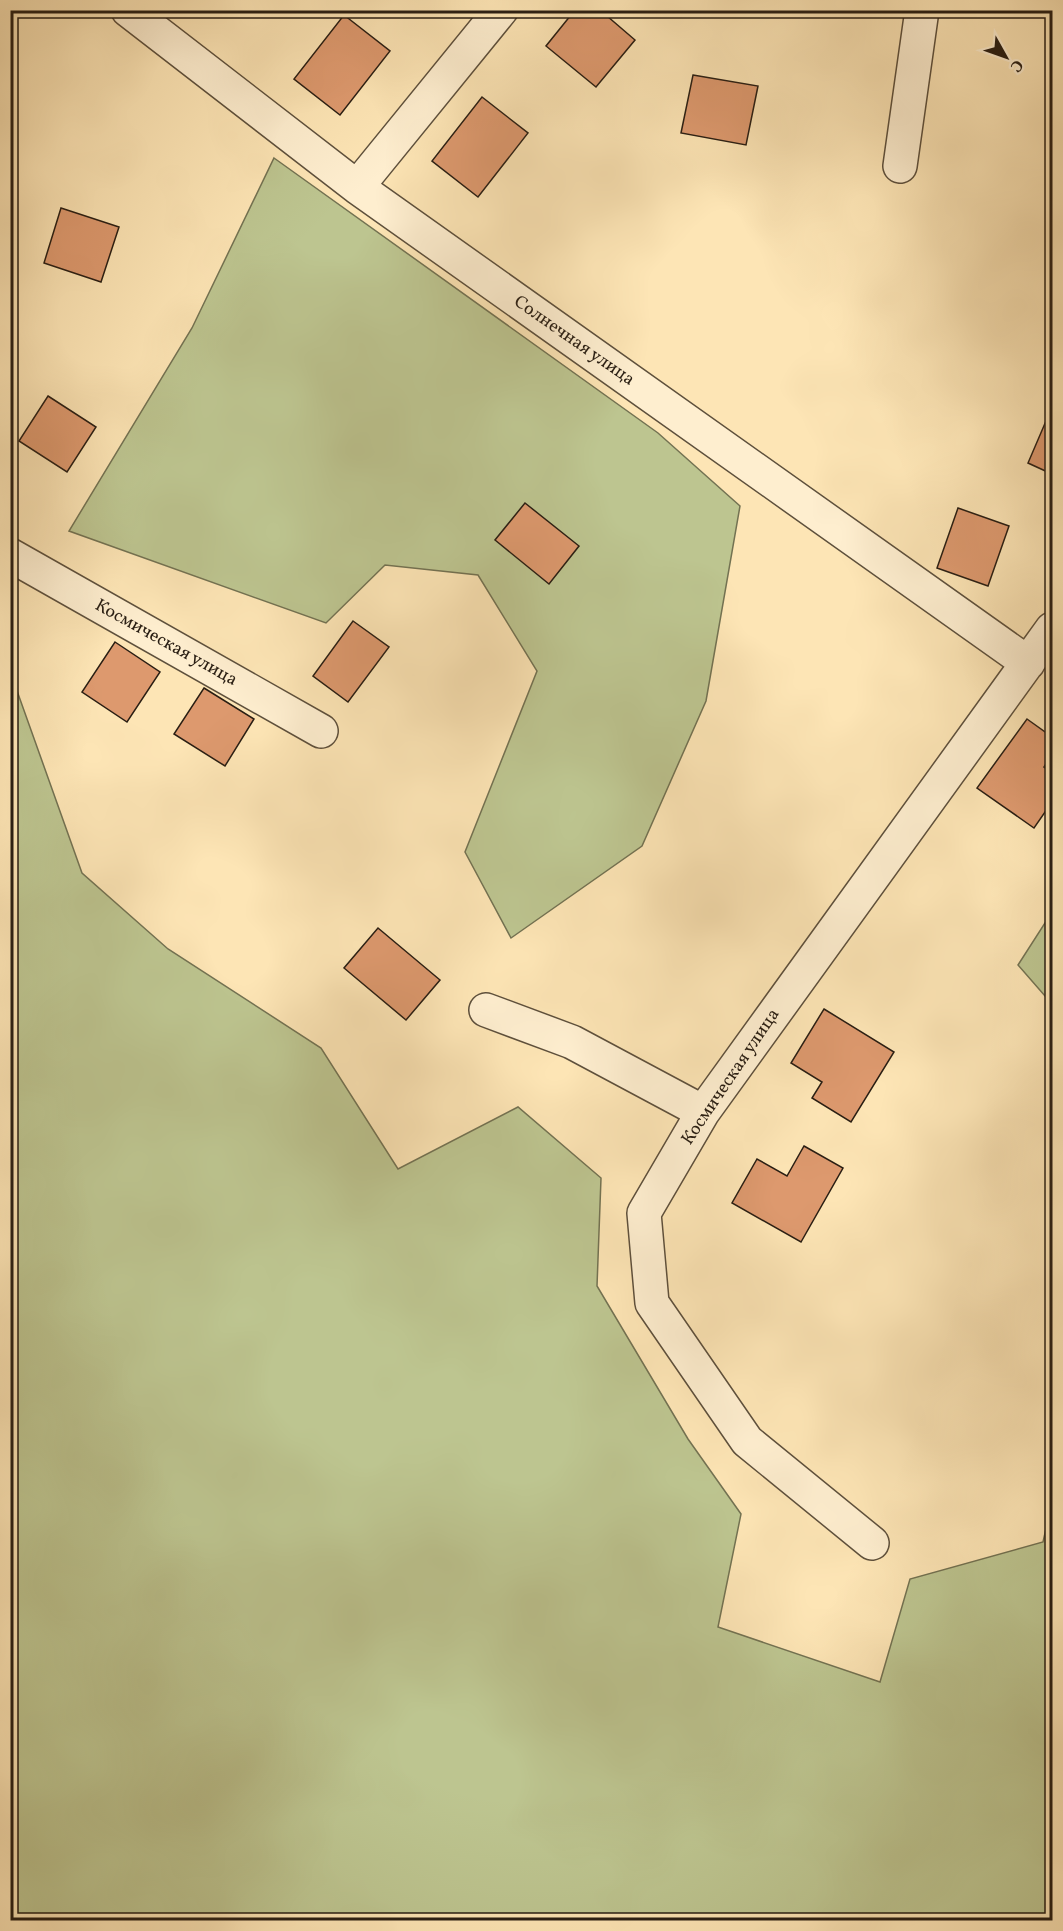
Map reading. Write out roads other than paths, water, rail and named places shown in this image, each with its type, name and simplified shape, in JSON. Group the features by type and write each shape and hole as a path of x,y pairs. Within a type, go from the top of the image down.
{"street":[{"name":"Солнечная улица","path":"128,10 357,187 1028,663"},
{"path":"357,187 501,10"},
{"path":"900,166 922,10"},
{"name":"Космическая улица","path":"10,555 321,731"},
{"name":"Космическая улица","path":"872,1543 747,1441 652,1303 644,1213 703,1112 1053,629"},
{"path":"486,1010 572,1042 703,1112"}]}
